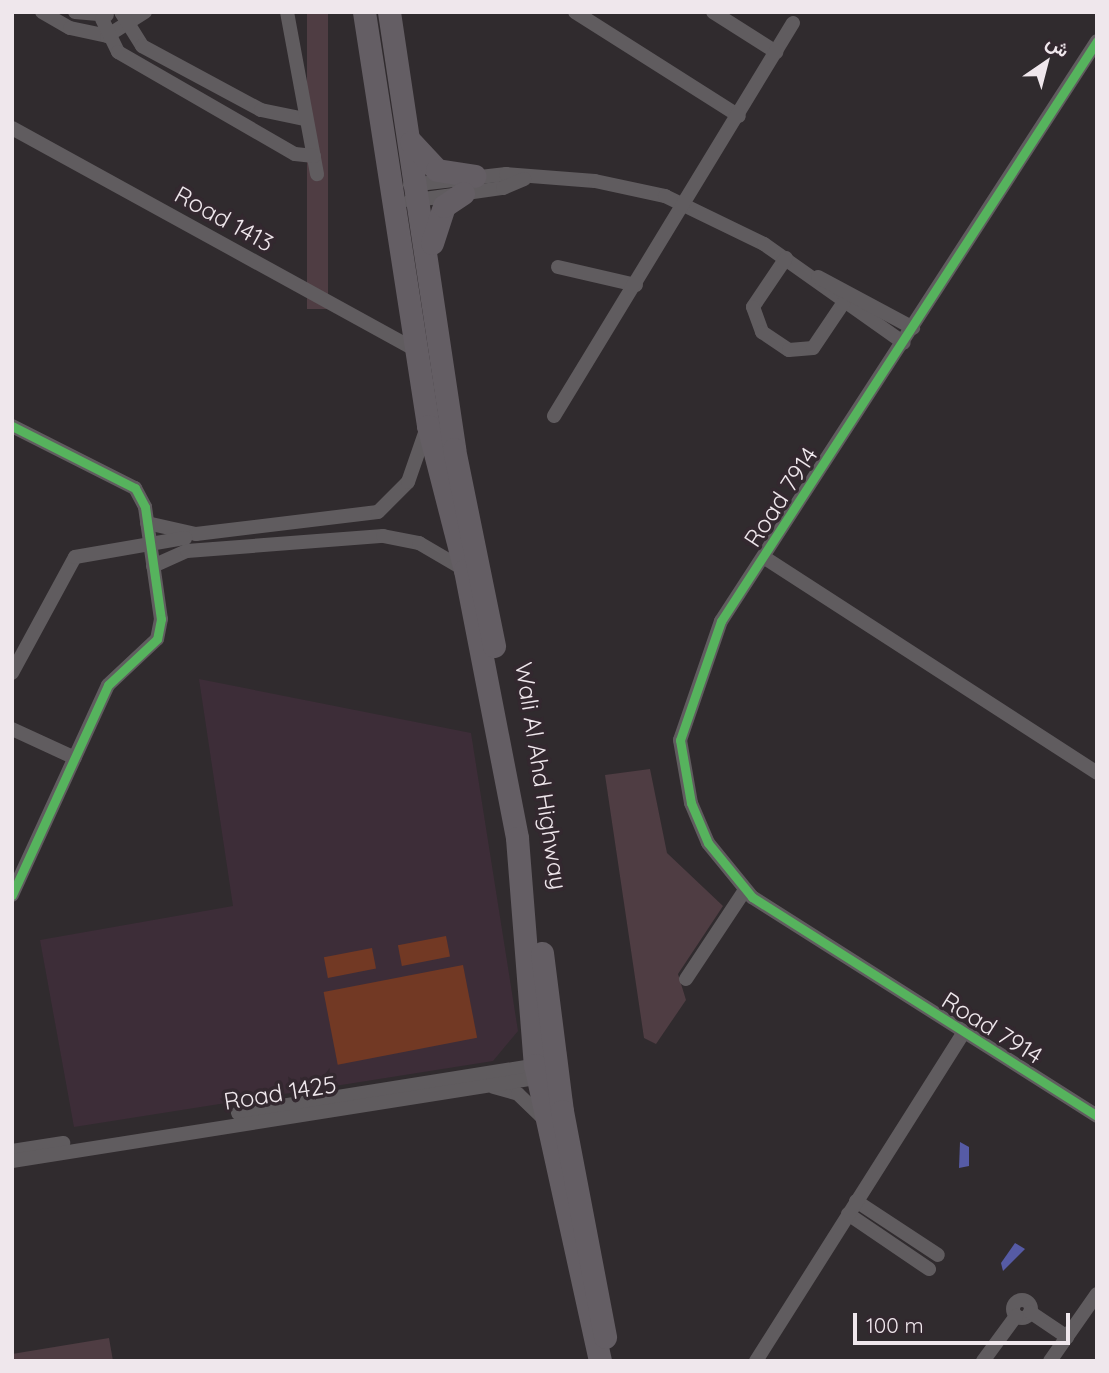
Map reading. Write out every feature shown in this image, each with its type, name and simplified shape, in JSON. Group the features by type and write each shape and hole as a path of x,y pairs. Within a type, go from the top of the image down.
{"main road":[{"name":"Wali Al Ahd Highway","path":"364,12 390,196 428,426 497,696"},
{"path":"379,12 398,65"},
{"name":"Wali Al Ahd Highway","path":"389,12 429,257 454,449 488,594 497,696 546,1070 608,1361"},
{"path":"411,142 437,170 469,185 437,218 429,257"},
{"name":"Wali Al Ahd Highway","path":"546,1070 547,1124 600,1361"}],"street":[{"path":"42,12 70,28 107,36"},
{"path":"75,12 107,15 107,36 118,52 295,154 314,156"},
{"path":"107,36 124,18 145,12"},
{"path":"287,12 304,119 317,174"},
{"path":"575,12 739,116"},
{"path":"713,12 776,52"},
{"path":"124,18 142,46 261,110 304,119"},
{"path":"554,416 688,204 793,23"},
{"name":"Road 7914","path":"1097,41 716,631 680,740 691,803 708,843 746,890 963,1033 1097,1116"},
{"name":"Road 1413","path":"12,128 415,350"},
{"path":"419,191 524,179"},
{"path":"390,196 524,179 619,184 688,204 913,328"},
{"path":"786,258 755,303 753,320 762,332 789,350 813,348 844,302"},
{"path":"558,267 636,285"},
{"path":"814,275 844,302 904,343"},
{"path":"12,426 128,481 141,497 161,620 156,639 114,676 12,895"},
{"path":"12,673 67,563 83,552 150,544 196,534 357,518 395,500 428,426"},
{"path":"357,518 359,538"},
{"path":"147,523 196,534"},
{"path":"153,566 187,551 359,538 405,538 465,569"},
{"path":"765,558 1097,773"},
{"path":"12,729 75,758"},
{"path":"686,979 746,890"},
{"name":"Road 7914","path":"756,1361 963,1033"},
{"name":"Road 1425","path":"12,1161 490,1086 546,1070"},
{"name":"Road 1425","path":"12,1151 546,1070"},
{"path":"490,1086 524,1098 547,1124"},
{"path":"856,1201 938,1255"},
{"path":"848,1214 929,1269"},
{"path":"1050,1361 1097,1293"},
{"path":"983,1361 1023,1314 1067,1337"}],"shaded area":[{"path":"199,679 471,733 518,1031 493,1061 74,1127 40,940 233,906"},
{"path":"446,936 450,957 402,966 398,945"},
{"path":"372,948 376,969 328,978 324,957"},
{"path":"463,965 477,1038 338,1065 324,992"}],"water":[{"path":"960,1142 969,1147 969,1166 959,1168"},
{"path":"1015,1243 1025,1249 1003,1271 1001,1263"}],"building":[{"path":"307,12 328,12 328,309 307,309"},
{"path":"650,769 667,853 723,906 678,974 686,1000 656,1044 644,1038 605,775"},
{"path":"109,1338 113,1361 12,1361 12,1354"}],"cycle path":[{"path":"1097,41 721,621 680,740 691,803 708,843 752,897 1097,1116"},
{"path":"12,426 135,488 145,507 161,619 157,639 108,685 12,895"}]}
